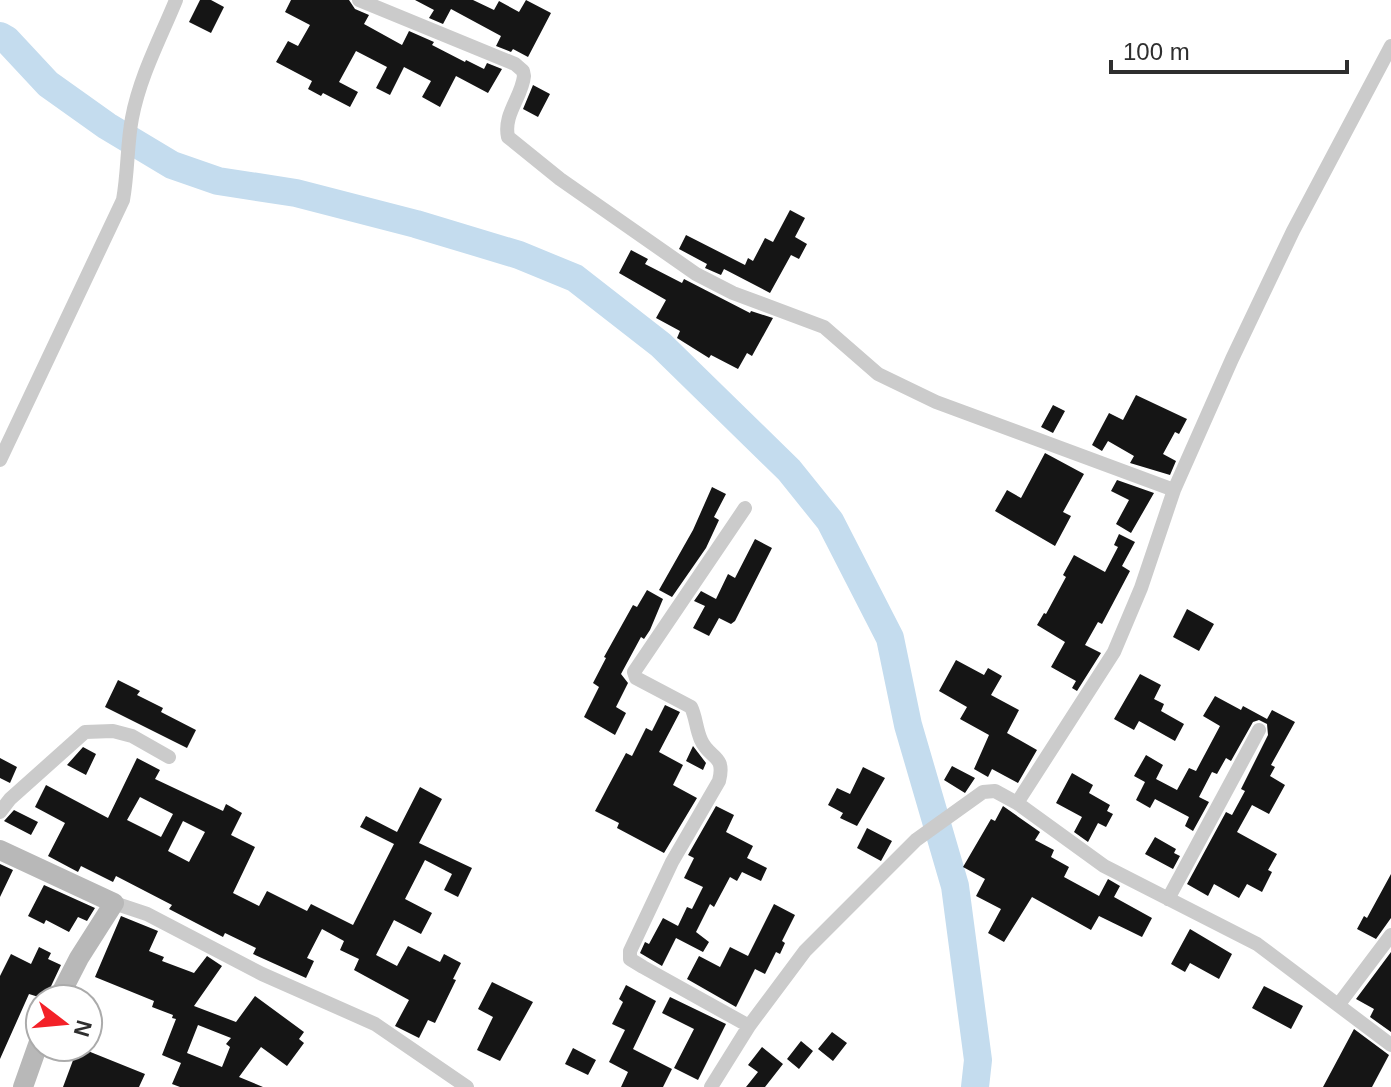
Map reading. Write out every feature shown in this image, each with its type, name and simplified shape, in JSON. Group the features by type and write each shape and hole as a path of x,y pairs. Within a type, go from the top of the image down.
{"street":[{"path":"0,460 111,231 123,200 129,166 131,120 143,73 176,0"},
{"path":"359,0 515,64 524,76 509,117 508,137 560,179 696,274 733,293 824,327 878,374 936,402 1174,490"},
{"path":"1017,803 1114,652 1141,588 1174,490 1232,359 1293,231 1391,46"},
{"path":"745,508 634,672 636,678 691,707 701,742 719,760 722,769 719,781 672,862 630,951 630,959 749,1026"},
{"path":"1168,899 1259,730"},
{"path":"0,812 10,799 85,732 113,731 132,736 169,757"},
{"path":"711,1087 749,1026 805,951 916,840 989,790 1017,803 1104,866 1257,944 1391,1045"},
{"path":"0,850 114,903 147,914 262,974 375,1024 467,1087"},
{"path":"66,983 114,903"},
{"path":"1339,1004 1391,935"},
{"path":"23,1087 32,1063"}],"building":[{"path":"200,0 211,0 224,7 211,33 189,22"},
{"path":"291,0 349,0 355,9 369,15 364,24 402,45 409,31 434,42 432,45 465,62 484,69 487,63 502,69 488,93 456,76 440,107 422,97 431,81 404,67 390,95 376,88 387,67 356,51 339,82 358,92 350,107 308,89 312,81 276,62 288,41 298,46 310,25 285,12"},
{"path":"415,0 473,0 494,10 499,1 519,12 526,0 551,13 528,57 513,49 511,52 496,46 501,36 451,9 443,24 429,18 434,10"},
{"path":"533,85 550,94 538,117 523,109"},
{"path":"790,210 805,218 795,237 807,244 799,259 791,255 770,293 724,269 721,275 705,268 707,264 679,249 686,235 745,265 748,258 753,261 765,238 773,242"},
{"path":"631,250 648,259 645,264 682,283 684,279 750,313 773,318 752,356 747,353 738,369 711,355 709,358 677,338 680,331 656,318 666,300 619,273"},
{"path":"1136,395 1187,419 1179,434 1175,432 1163,454 1176,461 1170,475 1130,463 1134,456 1108,441 1102,451 1092,445 1109,413 1123,420"},
{"path":"1053,405 1065,411 1053,433 1041,427"},
{"path":"1045,453 1084,474 1063,512 1071,516 1055,546 995,511 1007,490 1021,498"},
{"path":"1117,480 1154,493 1131,533 1116,524 1129,500 1111,491"},
{"path":"712,487 726,494 714,517 719,520 706,548 672,597 659,590 693,530"},
{"path":"1119,534 1135,542 1122,566 1130,571 1102,624 1098,622 1085,645 1101,653 1077,691 1072,688 1076,681 1051,667 1065,642 1037,625 1066,577 1063,575 1074,555 1105,572 1118,547 1114,545"},
{"path":"755,539 772,548 735,621 731,624 719,618 709,636 693,628 705,606 694,601 701,591 716,599 728,574 735,578"},
{"path":"647,590 663,599 650,630 644,639 641,637 621,674 628,683 616,707 626,713 615,735 584,717 599,687 593,683 604,657 633,605 637,607"},
{"path":"1187,609 1214,624 1199,651 1173,637"},
{"path":"956,660 984,675 988,668 1002,676 991,695 1019,710 1007,733 1037,750 1018,783 992,769 988,777 974,769 989,735 960,719 967,707 939,691"},
{"path":"1140,674 1161,685 1154,699 1164,704 1161,711 1184,724 1175,741 1139,721 1134,730 1114,719"},
{"path":"118,680 140,691 137,695 163,708 161,712 196,730 187,748 105,707"},
{"path":"1215,696 1267,719 1272,710 1295,722 1271,765 1275,767 1270,776 1285,785 1269,814 1252,805 1237,832 1277,854 1268,870 1272,872 1262,892 1247,884 1239,898 1214,884 1208,896 1187,884 1226,812 1232,815 1245,791 1241,789 1268,735 1267,724 1259,720 1253,722 1231,761 1226,758 1217,774 1212,772 1199,797 1209,802 1193,831 1185,826 1189,817 1155,799 1150,808 1136,800 1145,782 1134,776 1146,755 1163,765 1156,779 1177,790 1189,768 1196,771 1220,726 1203,716"},
{"path":"665,705 680,712 659,752 683,765 673,785 697,798 664,853 617,828 619,823 595,811 626,753 632,756 646,728 652,731"},
{"path":"693,746 706,763 703,770 686,761"},
{"path":"83,747 96,754 86,775 67,765"},
{"path":"0,758 17,767 10,783 0,778"},
{"path":"137,758 160,770 155,779 223,811 226,804 242,813 231,835 255,847 233,893 259,906 267,891 307,911 311,904 353,925 394,844 360,827 366,816 397,832 420,787 442,799 419,843 472,868 458,897 444,890 452,874 425,860 405,899 432,913 421,934 394,920 376,955 397,966 408,946 440,962 444,954 461,963 435,1023 428,1020 419,1038 395,1026 409,1000 354,970 359,959 340,950 344,941 322,929 307,958 314,961 306,978 253,954 256,948 225,933 223,937 169,909 172,905 116,876 113,882 81,866 78,872 48,856 65,823 35,807 46,785 108,818","holes":["140,797 173,814 161,837 127,820","183,821 205,832 189,862 168,851"]},
{"path":"952,766 975,778 965,793 944,780"},
{"path":"863,767 885,778 857,826 840,818 843,813 828,805 837,788 850,794"},
{"path":"1072,773 1093,785 1089,793 1110,805 1107,811 1113,814 1106,827 1098,823 1088,842 1074,832 1082,817 1056,803"},
{"path":"716,806 734,815 726,832 753,846 747,858 767,868 761,881 742,872 737,881 730,877 714,907 710,904 696,932 709,942 703,952 676,938 662,966 640,953 645,942 649,944 663,918 678,926 687,907 692,909 703,887 684,878 694,858 688,855"},
{"path":"1003,806 1040,832 1035,840 1054,850 1051,857 1069,867 1064,877 1099,896 1108,879 1120,886 1114,897 1152,918 1142,937 1099,916 1091,930 1032,897 1004,942 988,933 1001,909 976,896 985,879 963,867 991,819 995,821"},
{"path":"14,810 38,822 31,835 4,821"},
{"path":"867,828 892,841 881,861 857,848"},
{"path":"1155,837 1176,849 1174,853 1180,856 1173,869 1145,854"},
{"path":"0,864 13,870 0,897"},
{"path":"1391,874 1391,918 1376,939 1357,929 1364,916 1367,918"},
{"path":"44,885 95,908 87,921 78,917 69,932 46,920 44,924 28,916"},
{"path":"774,904 795,915 782,941 785,943 780,954 776,952 765,974 755,969 736,1007 687,979 699,956 720,967 730,947 748,956"},
{"path":"121,916 158,931 149,951 164,957 162,961 194,973 207,956 222,966 194,1006 236,1022 255,996 304,1032 299,1039 304,1043 287,1066 261,1047 239,1077 263,1087 180,1087 172,1084 181,1063 162,1055 176,1019 172,1018 173,1015 152,1007 154,1001 95,977","holes":["198,1025 231,1038 226,1044 230,1047 222,1067 187,1053"]},
{"path":"1190,929 1232,954 1219,979 1190,963 1185,972 1171,964"},
{"path":"39,947 51,953 48,959 61,965 53,983 24,983 24,1005 0,1059 0,976 11,954 31,964"},
{"path":"1391,952 1391,1032 1370,1017 1374,1009 1356,999"},
{"path":"492,982 533,1002 500,1061 477,1050 493,1017 478,1009"},
{"path":"626,985 656,1001 633,1049 672,1069 663,1087 621,1087 628,1072 609,1062 625,1030 612,1024 623,1002 619,999"},
{"path":"1264,986 1303,1006 1291,1029 1252,1008"},
{"path":"670,997 726,1024 698,1080 674,1068 694,1029 662,1013"},
{"path":"1354,1029 1389,1055 1372,1087 1323,1087"},
{"path":"832,1032 847,1043 833,1061 818,1049"},
{"path":"801,1041 813,1051 799,1069 787,1059"},
{"path":"762,1047 783,1064 765,1087 746,1087 758,1072 748,1065"},
{"path":"573,1048 596,1060 588,1075 565,1064"},
{"path":"104,1057 145,1074 139,1087 63,1087 72,1063 104,1063"}],"waterway":[{"path":"0,36 48,84 107,126 172,165 218,181 296,193 416,224 519,255 575,278 661,345 789,470 830,521 890,638 908,725 955,886 978,1060 975,1087"}]}
